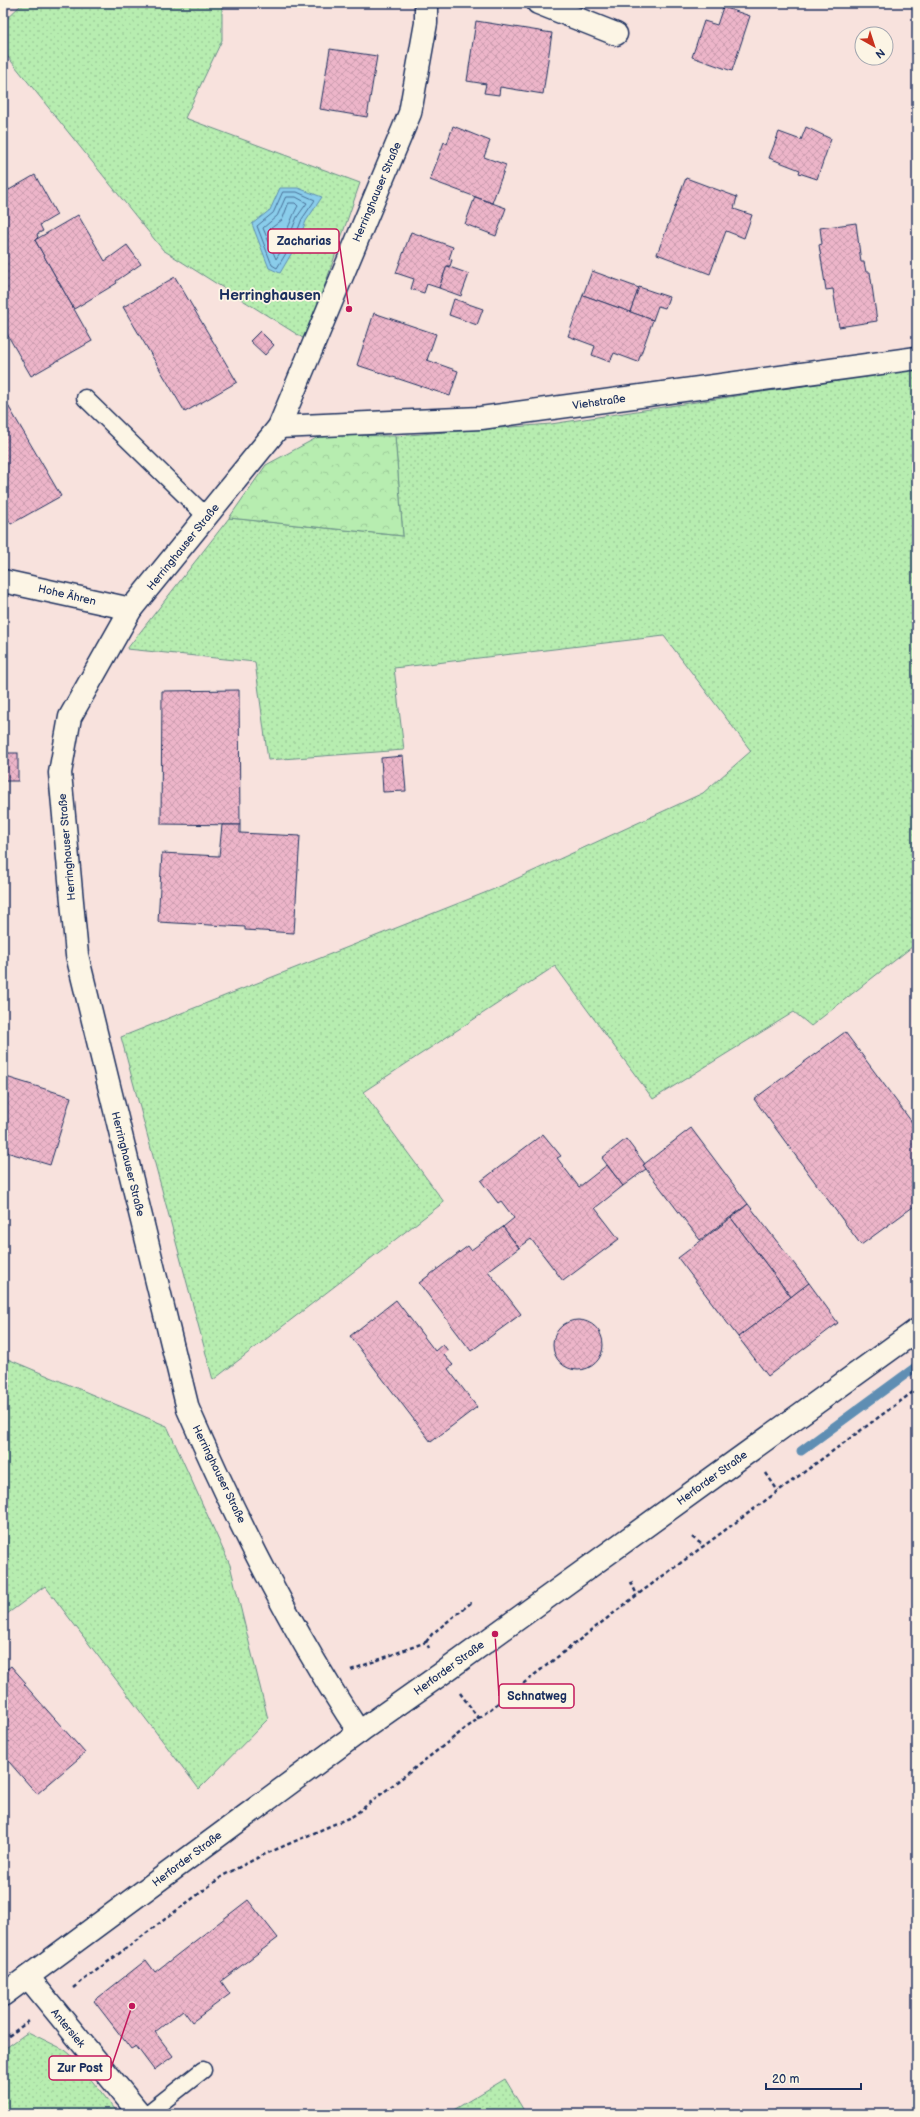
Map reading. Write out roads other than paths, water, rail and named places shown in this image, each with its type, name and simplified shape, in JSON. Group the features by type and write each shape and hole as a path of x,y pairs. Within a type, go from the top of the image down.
{"street":[{"name":"Herringhauser Straße","path":"359,1732 324,1680 208,1456 188,1409 77,955 60,773 70,717 132,610 279,427 410,113 426,23 426,3"},
{"path":"538,3 616,34"},
{"name":"Viehstraße","path":"279,427 481,418 917,358"},
{"name":"Hohe Ähren","path":"3,581 132,610"},
{"name":"Herforder Straße","path":"3,1995 359,1732 917,1330"},
{"name":"Antersiek","path":"28,1977 50,2006 140,2114"}],"lane":[{"path":"85,398 207,517"},
{"path":"147,2114 203,2070"}],"water":[{"path":"280,188 298,188 322,197 306,221 297,244 280,273 269,268 252,224 270,210"}],"waterway":[{"path":"801,1451 917,1366"}],"place":[{"name":"Zacharias","path":"349,309"},
{"name":"Schnatweg","path":"495,1634"},
{"name":"Zur Post","path":"132,2006"}],"district":[{"name":"Herringhausen","path":"270,295"}]}
